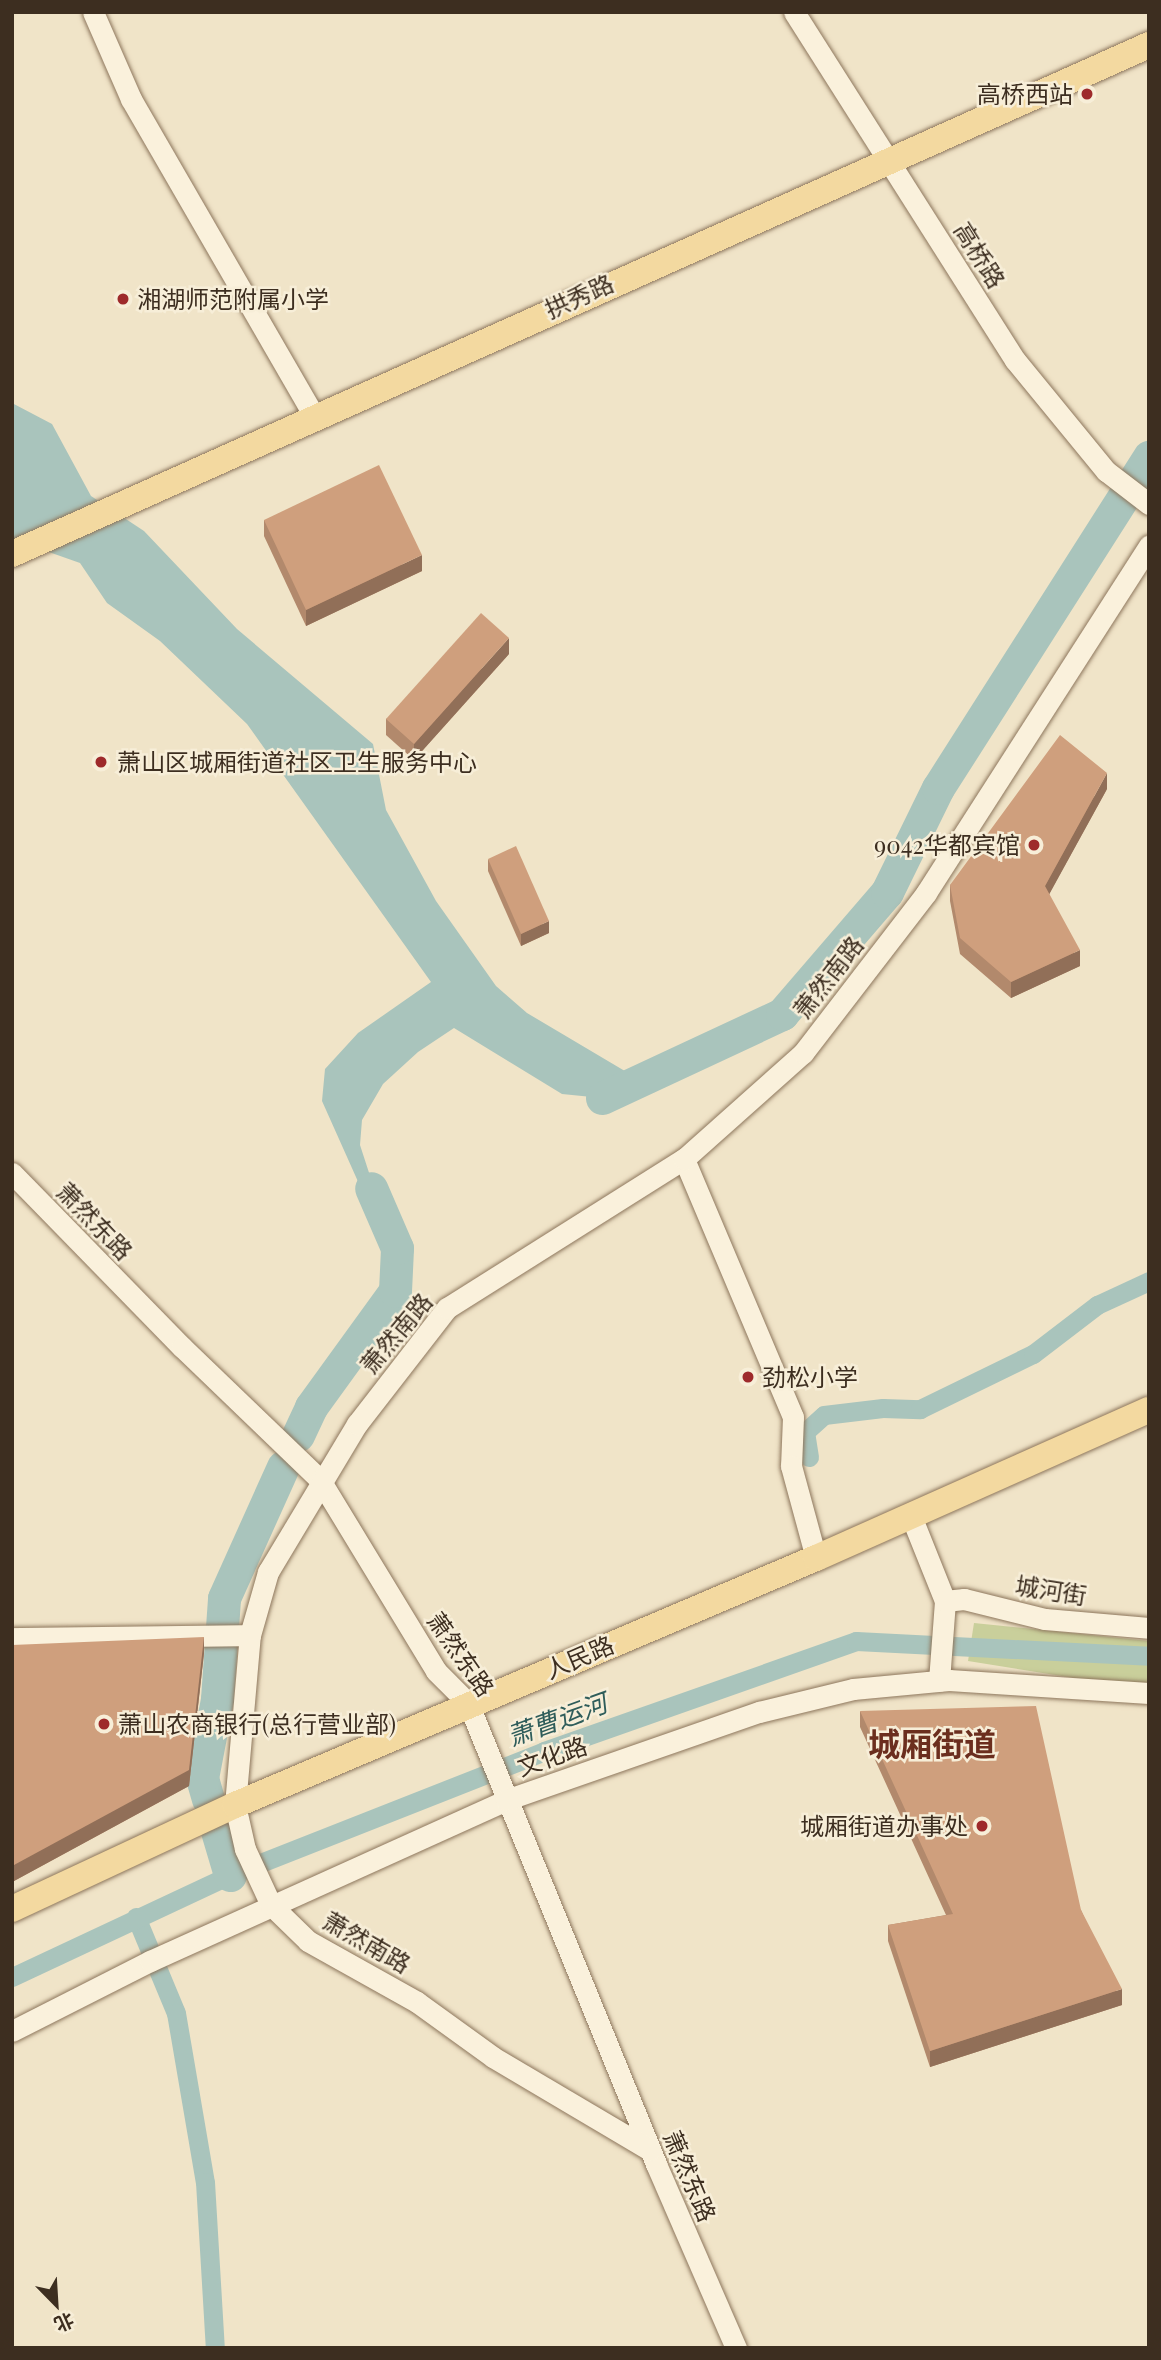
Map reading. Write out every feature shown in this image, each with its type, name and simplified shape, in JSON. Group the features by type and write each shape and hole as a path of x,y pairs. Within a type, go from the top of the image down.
{"main road":[{"name":"拱秀路","path":"12,554 314,416 1149,45"},
{"name":"人民路","path":"12,1909 235,1805 468,1703 816,1558 1149,1410"}],"street":[{"path":"93,12 142,118 314,416"},
{"name":"高桥路","path":"794,12 890,159 1015,360 1106,471 1149,504"},
{"name":"萧然南路","path":"650,2150 494,2057 417,2002 308,1941 268,1899 245,1849 235,1805 249,1635 268,1572 320,1480 414,1346 447,1308 684,1159 803,1053 926,893 1143,570 1149,545"},
{"path":"684,1159 793,1417 791,1466 816,1558"},
{"name":"萧然东路","path":"12,1173 182,1347 320,1480 436,1671 468,1703 650,2150 736,2348"},
{"path":"911,1516 945,1601 939,1681"},
{"name":"城河街","path":"945,1601 964,1599 1045,1619 1149,1628"},
{"path":"12,1638 249,1635"},
{"name":"文化路","path":"12,2031 190,1942 268,1899 504,1794 759,1712 853,1689 939,1681 1149,1693"}],"green space":[{"path":"974,1623 1149,1641 1149,1690 968,1661"}],"water":[{"path":"12,403 52,424 91,496 144,531 237,629 373,744 386,810 436,901 496,986 527,1013 640,1080 602,1098 562,1094 454,1028 418,1052 383,1084 362,1120 360,1145 373,1185 364,1195 322,1101 325,1069 358,1033 431,982 247,724 160,641 107,603 80,563 12,539"}],"building":[{"path":"379,465 422,555 306,610 264,520"},
{"path":"481,613 509,638 414,744 386,719"},
{"name":"9042华都宾馆","path":"1060,735 1107,773 1045,886 1080,950 1011,982 960,938 950,885"},
{"path":"516,846 549,921 521,934 488,859"},
{"name":"萧山农商银行(总行营业部)","path":"204,1637 189,1770 14,1865 12,1645"},
{"name":"城厢街道办事处","path":"1036,1706 1081,1910 1122,1989 930,2051 888,1925 953,1914 860,1711"}],"waterway":[{"path":"602,1098 782,1014 887,892 938,788 1149,457"},
{"path":"298,1435 311,1407 395,1291 397,1248 371,1188"},
{"path":"809,1457 805,1432 824,1415 883,1408 920,1409 1033,1354 1097,1305 1149,1281"},
{"path":"208,1799 202,1778 217,1699 224,1598 283,1467"},
{"name":"萧曹运河","path":"12,1977 230,1875 544,1751 856,1641 1149,1656"},
{"path":"217,1831 230,1875"},
{"path":"136,1917 176,2013 205,2182 215,2348"}],"place":[{"name":"高桥西站","path":"1087,94"},
{"name":"湘湖师范附属小学","path":"123,299"},
{"name":"萧山区城厢街道社区卫生服务中心","path":"101,762"},
{"name":"9042华都宾馆","path":"1034,845"},
{"name":"劲松小学","path":"748,1377"},
{"name":"萧山农商银行(总行营业部)","path":"104,1724"},
{"name":"城厢街道办事处","path":"982,1826"}],"district":[{"name":"城厢街道","path":"932,1743"}]}
